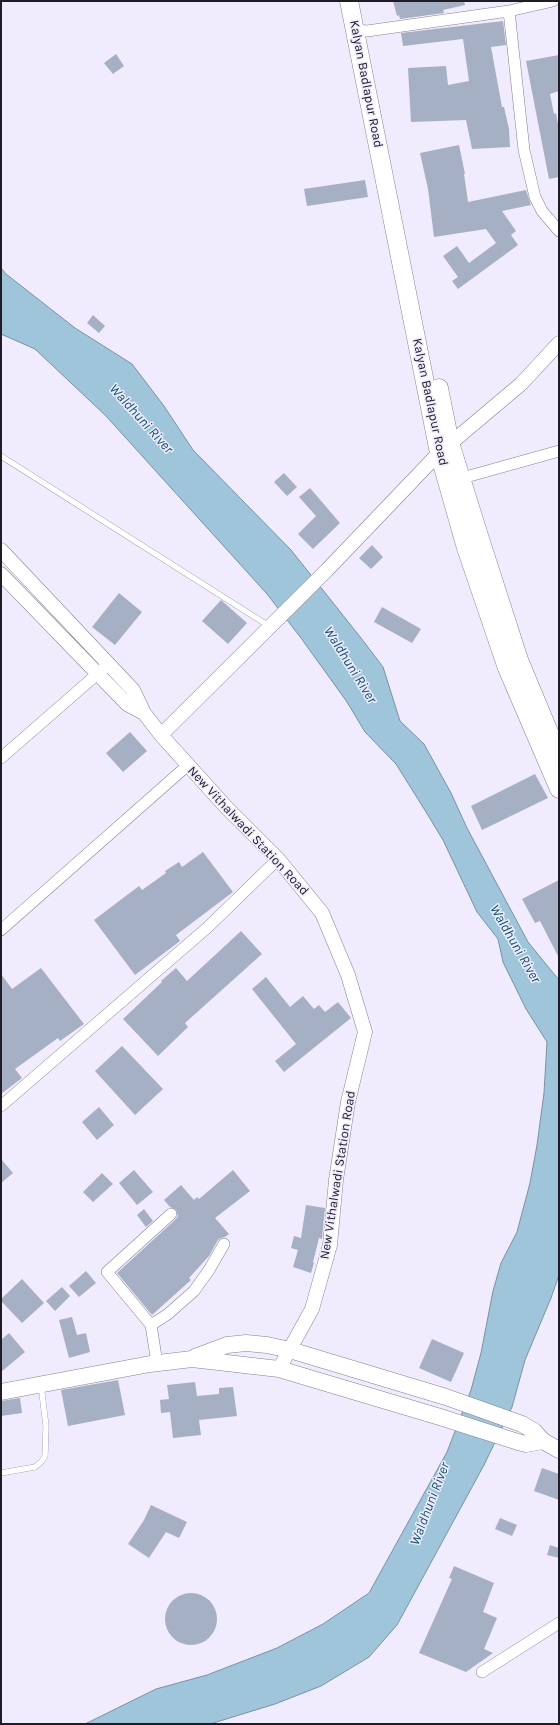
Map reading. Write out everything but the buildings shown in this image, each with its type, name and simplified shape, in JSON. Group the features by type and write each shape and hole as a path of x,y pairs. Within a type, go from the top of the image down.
{"main road":[{"name":"Kalyan Badlapur Road","path":"349,1 361,30"},
{"name":"Kalyan Badlapur Road","path":"360,1 361,30 444,448 454,480 520,660 559,756"},
{"name":"Kalyan Badlapur Road","path":"454,480 466,548 507,668 559,789"},
{"path":"192,1359 227,1345 246,1343 267,1345 290,1350 446,1397 522,1424 534,1431 543,1441 559,1450"},
{"path":"1,1392 157,1363 192,1359 280,1369 518,1442 526,1444 543,1441"}],"street":[{"path":"361,30 509,11 559,1"},
{"path":"509,11 524,150 535,197 542,211 559,231"},
{"path":"160,735 327,570 444,448 521,384 559,343"},
{"path":"454,480 555,452 559,462"},
{"name":"New Vithalwadi Station Road","path":"4,560 104,669"},
{"name":"New Vithalwadi Station Road","path":"1,574 104,669 133,690 144,713 160,735 226,807 278,859 322,913 348,975 365,1032 348,1102 336,1180 330,1245 312,1309 280,1369"},
{"path":"1,758 104,669"},
{"path":"1,930 188,765"},
{"path":"1,1106 208,927 278,859"},
{"path":"157,1363 151,1325 107,1272 171,1214"},
{"path":"151,1325 168,1314 194,1291 209,1270 224,1244"},
{"path":"482,1672 559,1623"}],"lane":[{"path":"1,456 272,623"},
{"path":"1,1473 36,1467 45,1456 46,1426 41,1385"}],"water":[{"name":"Waldhuni River","path":"1,268 6,274 75,328 132,364 164,406 193,450 291,550 361,638 383,667 400,721 424,744 528,942 559,980 559,1275 525,1360 512,1407 484,1465 397,1625 369,1657 321,1686 275,1704 210,1724 85,1724 156,1689 207,1675 277,1648 323,1624 369,1593 447,1452 471,1390 481,1353 493,1291 501,1263 517,1232 530,1183 544,1093 547,1042 526,1009 503,962 498,939 477,912 443,840 426,812 396,764 365,732 347,702 301,638 267,594 106,416 35,349 1,334"}]}
